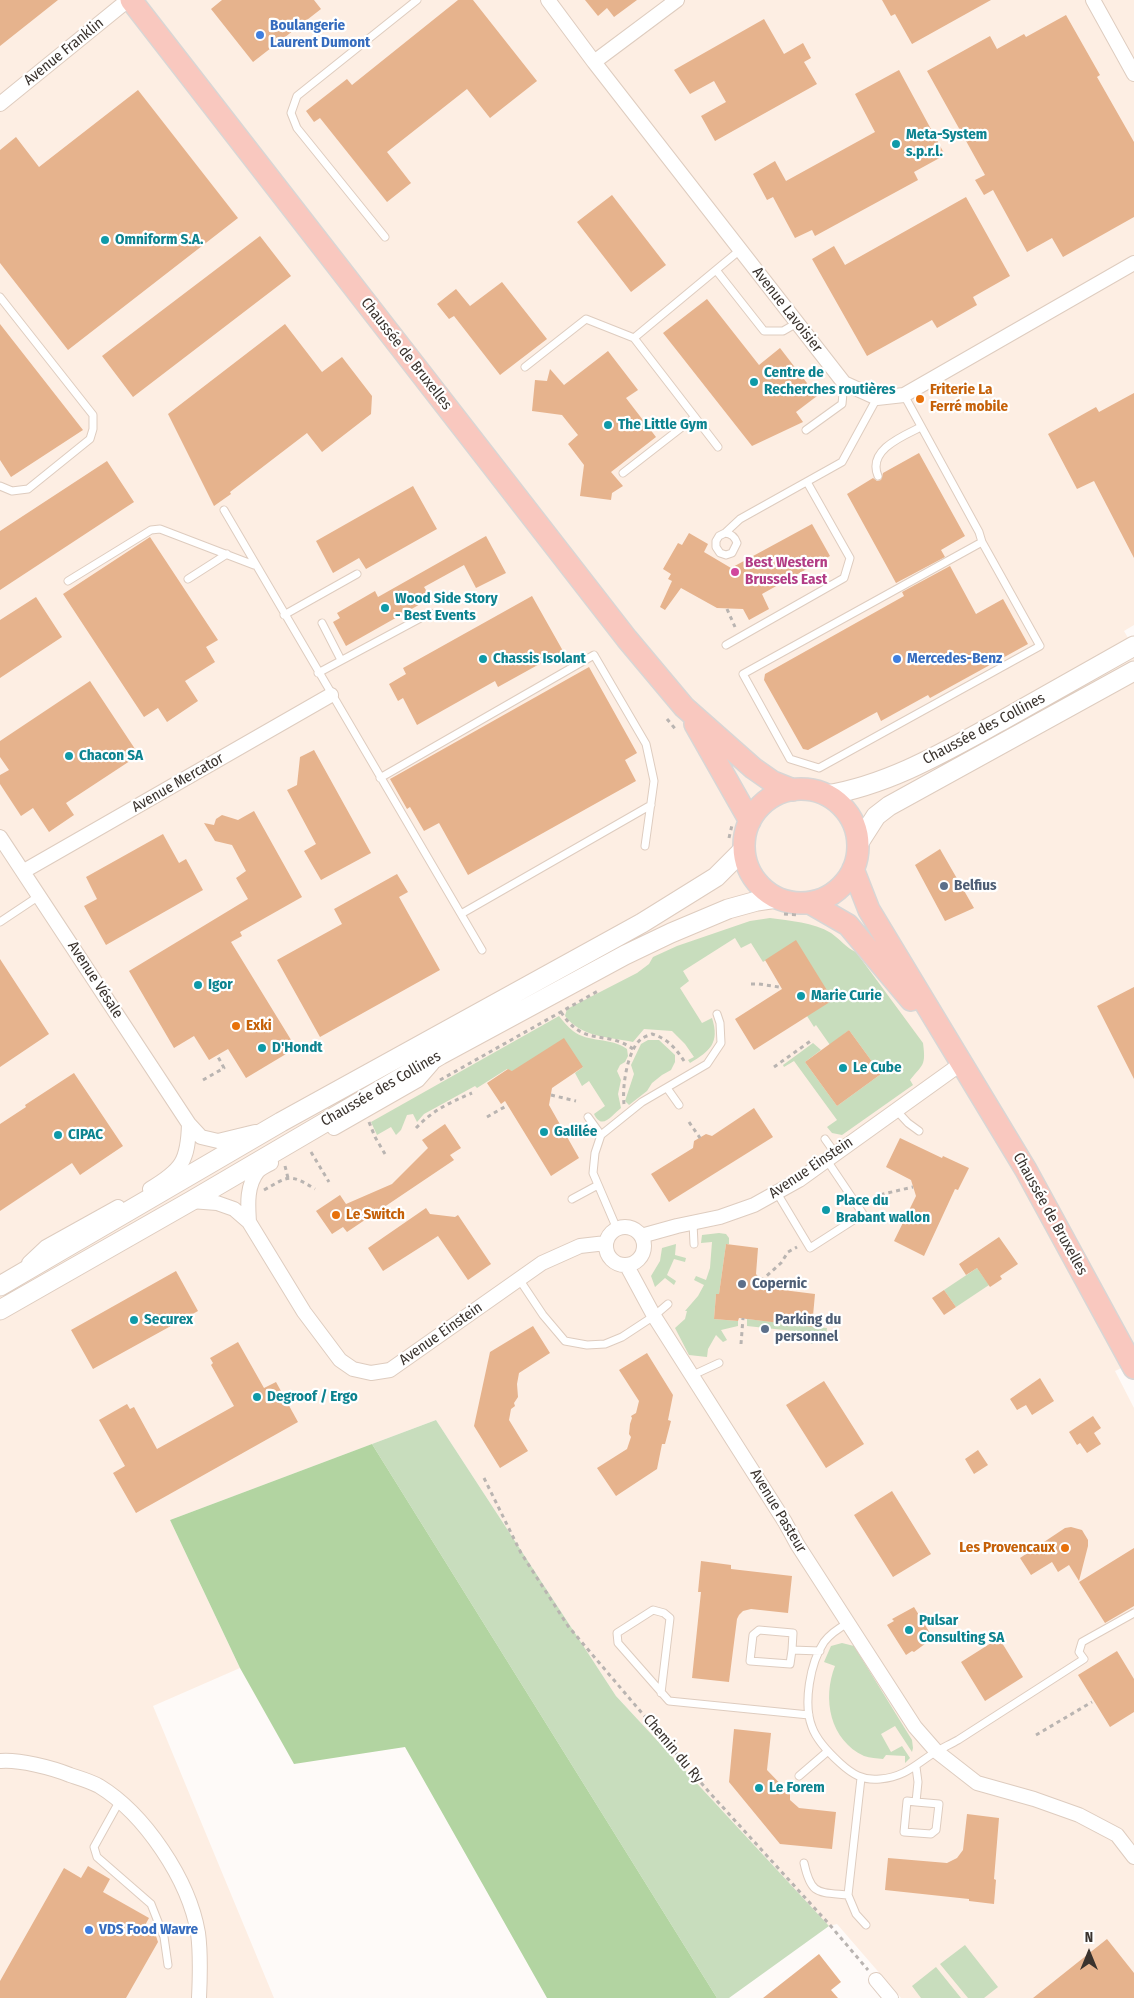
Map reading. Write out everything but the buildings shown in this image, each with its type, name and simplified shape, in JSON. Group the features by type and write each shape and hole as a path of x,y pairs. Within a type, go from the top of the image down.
{"main road":[{"name":"Chaussée de Bruxelles","path":"129,0 627,639 684,707 753,768 773,782 793,790"},
{"name":"Chaussée des Collines","path":"826,795 845,792 880,781 947,751 1134,646"},
{"name":"Chaussée des Collines","path":"858,844 876,816 889,806 1134,671"},
{"name":"Chaussée de Bruxelles","path":"684,707 741,824 744,839 736,844 748,869 760,886 779,906 798,904 806,909 848,925 962,1063"},
{"name":"Chaussée de Bruxelles","path":"741,824 775,795 793,790 810,790 826,795 843,808 854,824 858,844 853,870 843,885 828,897 806,909"},
{"name":"Chaussée des Collines","path":"6,1282 281,1122 642,923 716,877 736,844"},
{"name":"Chaussée de Bruxelles","path":"853,870 869,910 1026,1170 1134,1368"},
{"name":"Chaussée des Collines","path":"0,1310 440,1055 625,955 728,909 757,901 779,906"}],"street":[{"name":"Avenue Franklin","path":"0,104 129,0"},
{"name":"Avenue Lavoisier","path":"548,0 594,62 844,383 877,398"},
{"path":"594,62 677,0"},
{"path":"1093,0 1134,74"},
{"path":"877,398 904,395 1134,263"},
{"name":"Avenue Mercator","path":"24,871 331,695"},
{"name":"Avenue Vésale","path":"0,837 189,1124 201,1137 218,1141 248,1134 281,1122"},
{"name":"Avenue Einstein","path":"249,1222 247,1200 252,1181 258,1170 418,1080 440,1055"},
{"name":"Avenue Einstein","path":"642,1236 677,1226 720,1218 754,1205 799,1180 962,1063"},
{"path":"6,1282 46,1247 158,1184 180,1168 188,1146 189,1124"},
{"name":"Avenue Einstein","path":"191,1201 206,1201 226,1206 234,1209 249,1222 304,1312 340,1360 353,1369 371,1374 390,1370 542,1263 570,1249 589,1244 606,1243"},
{"path":"631,1228 642,1236 644,1250 640,1257 628,1266 614,1261 608,1256 605,1249 606,1243 610,1234 617,1229 631,1228"},
{"name":"Avenue Pasteur","path":"628,1266 654,1316 915,1727 936,1751 977,1783 1034,1799 1079,1815 1117,1835 1134,1858"},
{"path":"0,1761 53,1768 98,1786 134,1814 165,1853 188,1897 198,1933 200,1968 198,1998"},
{"path":"876,1980 891,1998"}],"lane":[{"path":"385,237 297,128 291,113 297,96 418,0"},
{"path":"634,338 740,250"},
{"path":"716,270 764,331 783,331 797,322"},
{"path":"0,297 93,415 93,429 90,439 28,489 12,491 0,486"},
{"path":"525,367 586,319 634,338 718,447"},
{"path":"806,430 842,404 844,383"},
{"path":"904,395 1040,646 819,768 790,759 742,674 982,542"},
{"path":"725,533 740,519 842,462 877,398"},
{"path":"623,473 695,417"},
{"path":"878,476 876,463 879,453 895,441 921,427"},
{"path":"726,645 844,578 850,558 807,482"},
{"path":"224,510 482,950"},
{"path":"68,580 151,530 160,529 255,565"},
{"path":"188,579 227,554"},
{"path":"284,615 357,574"},
{"path":"318,673 430,613"},
{"path":"322,624 341,660"},
{"path":"380,778 594,655 646,744 654,781 645,846"},
{"path":"461,914 652,805"},
{"path":"0,922 40,896"},
{"path":"617,1229 593,1173 595,1153 601,1135 628,1114 707,1064 721,1043 720,1023 717,1014"},
{"path":"667,1088 679,1106"},
{"path":"896,1110 908,1123 919,1131"},
{"path":"588,1117 601,1135"},
{"path":"776,1193 810,1248 863,1214 831,1156 825,1139"},
{"path":"572,1199 598,1185"},
{"path":"693,1223 694,1244"},
{"path":"519,1278 543,1315 565,1341 587,1346 605,1344 622,1337 654,1316 668,1304"},
{"path":"693,1375 718,1363"},
{"path":"662,1693 670,1618 664,1613 653,1610 618,1633 618,1643 668,1701 809,1715"},
{"path":"848,1623 824,1642 820,1651 812,1672 808,1698 809,1715 812,1728 828,1751 849,1771 861,1778 879,1779 901,1775 916,1767 936,1751 958,1740 1084,1659 1079,1652 1082,1642 1134,1612"},
{"path":"759,1630 793,1633 792,1650 790,1664 750,1661 753,1635 759,1630"},
{"path":"792,1650 820,1651"},
{"path":"799,1776 828,1751"},
{"path":"916,1767 918,1782 916,1802"},
{"path":"861,1778 848,1895 856,1914 866,1925"},
{"path":"908,1801 916,1802 938,1804 936,1830 931,1834 904,1832 908,1801"},
{"path":"119,1802 94,1846 97,1857 151,1904 164,1937 168,1964"},
{"path":"804,1862 808,1882 819,1891 848,1895"}],"path":[{"path":"727,609 740,637"},
{"path":"736,844 741,824"},
{"path":"779,906 806,909"},
{"path":"751,984 779,987"},
{"path":"434,1083 602,989"},
{"path":"561,1012 567,1022 581,1033 624,1042 633,1049"},
{"path":"628,1114 624,1103 626,1074 633,1049 642,1038 652,1034 664,1038 676,1048 691,1073"},
{"path":"774,1067 812,1040"},
{"path":"203,1080 224,1068 217,1055"},
{"path":"416,1128 429,1114 472,1093"},
{"path":"551,1095 576,1100"},
{"path":"487,1117 508,1106"},
{"path":"360,1124 368,1120 385,1154"},
{"path":"689,1122 700,1138"},
{"path":"303,1157 319,1148"},
{"path":"310,1152 329,1182"},
{"path":"252,1181 290,1164"},
{"path":"285,1166 288,1178"},
{"path":"247,1200 288,1178 296,1178 315,1189"},
{"path":"859,1208 879,1195 913,1187"},
{"path":"761,1281 781,1263 788,1252 806,1242"},
{"path":"741,1344 742,1318"},
{"name":"Chemin du Ry","path":"484,1478 521,1553 568,1626 709,1792 829,1924 876,1980"},
{"path":"1036,1734 1092,1702"}],"shaded area":[{"path":"0,0 1134,0 1134,625 1124,631 1134,648 1134,1362 1115,1371 1134,1408 1134,1998 901,1998 837,1924 829,1926 616,1696 436,1420 170,1520 240,1668 153,1706 274,1998 0,1998"}],"green space":[{"path":"770,918 817,926 831,933 856,952 923,1043 924,1061 910,1080 913,1085 842,1135 832,1133 827,1127 837,1120 794,1061 784,1067 783,1065 813,1043 821,1050 805,1062 837,1106 881,1074 849,1030 830,1045 816,1025 814,1027 807,1016 796,941 763,962 751,943 741,948 735,938 683,971 689,981 680,988 702,1023 712,1018 715,1034 712,1045 708,1050 690,1063 688,1060 694,1057 685,1044 672,1031 644,1029 633,1042 587,1032 571,1023 565,1016 567,1009 637,973 649,964 653,957 677,946 750,921"},
{"path":"559,1016 569,1028 579,1035 621,1045 627,1049 628,1056 617,1071 621,1080 618,1094 621,1108 607,1120 600,1121 597,1119 594,1114 605,1106 589,1081 582,1086 575,1073 583,1067 512,1071 507,1069 477,1088 475,1086 424,1114 417,1122 413,1114 407,1115 401,1130 396,1135 391,1127 377,1135 371,1122"},
{"path":"648,1040 659,1040 675,1055 675,1062 671,1070 652,1083 647,1091 629,1105 625,1101 634,1074 631,1065 641,1044"},
{"path":"726,1234 729,1238 729,1244 726,1244 719,1294 716,1294 714,1319 738,1321 738,1326 721,1330 727,1340 723,1342 716,1335 708,1349 707,1357 689,1355 675,1328 685,1319 687,1311 685,1311 698,1296 704,1285 694,1280 696,1276 706,1280 710,1268 712,1242 701,1243 702,1235"},
{"path":"676,1244 675,1255 686,1258 685,1262 674,1259 667,1275 676,1281 674,1285 665,1278 655,1287 651,1276 660,1261 662,1248"},
{"path":"977,1268 989,1285 956,1307 944,1290"},
{"path":"747,1319 827,1328 826,1335 822,1340 811,1344 812,1333 747,1326"},
{"path":"436,1420 616,1696 829,1926 729,1998 717,1998 372,1444"},
{"path":"372,1444 717,1998 547,1998 405,1747 294,1764 240,1668 170,1520"},
{"path":"842,1643 854,1646 912,1740 912,1752 895,1726 881,1734 891,1752 902,1746 910,1758 905,1763 905,1756 886,1755 883,1759 864,1756 852,1749 836,1729 829,1705 831,1679 835,1666 824,1662 831,1646"},
{"path":"965,1945 998,1987 984,1998 968,1998 940,1964"},
{"path":"936,1967 961,1998 921,1998 912,1986"}],"place":[{"name":"Boulangerie Laurent Dumont","path":"260,35"},
{"name":"Meta-System s.p.r.l.","path":"896,144"},
{"name":"Omniform S.A.","path":"105,240"},
{"name":"Centre de Recherches routières","path":"754,382"},
{"name":"Friterie La Ferré mobile","path":"920,399"},
{"name":"The Little Gym","path":"608,425"},
{"name":"Best Western Brussels East","path":"735,572"},
{"name":"Wood Side Story - Best Events","path":"385,608"},
{"name":"Chassis Isolant","path":"483,659"},
{"name":"Mercedes-Benz","path":"897,659"},
{"name":"Chacon SA","path":"69,756"},
{"name":"Belfius","path":"944,886"},
{"name":"Igor","path":"198,985"},
{"name":"Marie Curie","path":"801,996"},
{"name":"Exki","path":"236,1026"},
{"name":"D'Hondt","path":"262,1048"},
{"name":"Le Cube","path":"843,1068"},
{"name":"Galilée","path":"544,1132"},
{"name":"CIPAC","path":"58,1135"},
{"name":"Place du Brabant wallon","path":"826,1210"},
{"name":"Le Switch","path":"336,1215"},
{"name":"Copernic","path":"742,1284"},
{"name":"Securex","path":"134,1320"},
{"name":"Parking du personnel","path":"765,1329"},
{"name":"Degroof / Ergo","path":"257,1397"},
{"name":"Les Provencaux","path":"1065,1548"},
{"name":"Pulsar Consulting SA","path":"909,1630"},
{"name":"Le Forem","path":"759,1788"},
{"name":"VDS Food Wavre","path":"89,1930"}]}
